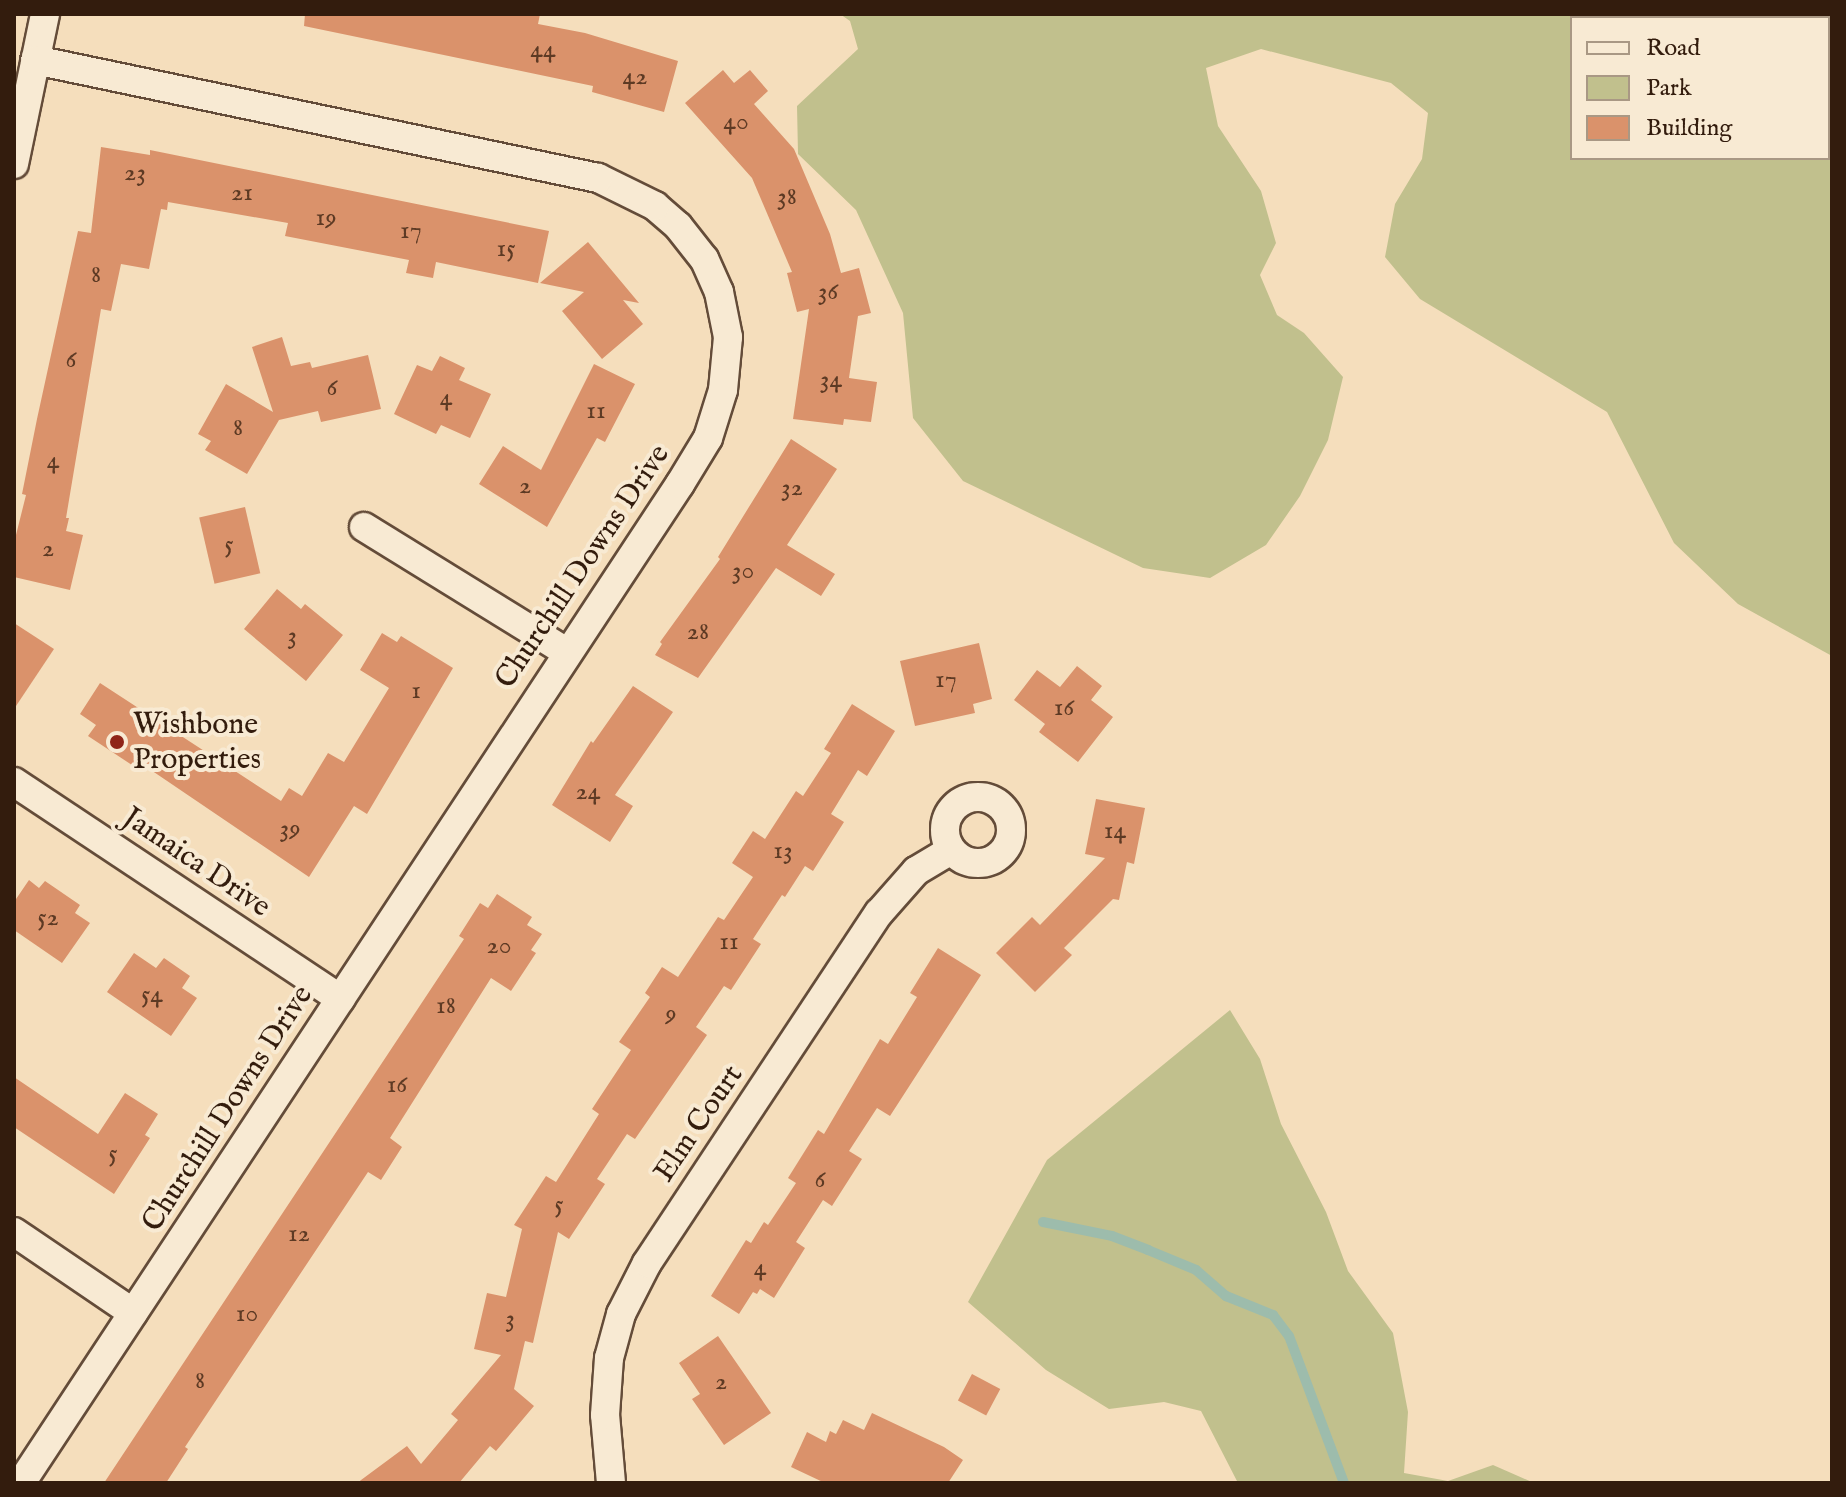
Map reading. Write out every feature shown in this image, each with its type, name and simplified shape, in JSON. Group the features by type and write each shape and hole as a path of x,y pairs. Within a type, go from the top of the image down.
{"street":[{"path":"14,164 45,14"},
{"name":"Churchill Downs Drive","path":"21,1483 701,450 723,390 728,337 719,292 704,259 678,226 655,206 598,178 35,60"},
{"path":"364,527 566,652"},
{"name":"Jamaica Drive","path":"14,782 341,999"},
{"name":"Elm Court","path":"611,1483 605,1415 609,1358 621,1314 647,1263 879,913 916,871 951,850"},
{"path":"14,1232 133,1313"}],"green space":[{"path":"840,14 1832,14 1832,656 1738,604 1674,543 1607,412 1420,299 1385,257 1395,204 1422,159 1428,113 1391,83 1261,49 1206,68 1218,126 1261,191 1276,243 1260,275 1277,315 1304,333 1343,377 1328,440 1300,496 1266,545 1210,578 1143,568 963,481 913,418 903,313 856,210 798,154 797,106 858,49 850,21"},
{"path":"1230,1010 1260,1059 1281,1124 1326,1212 1348,1271 1393,1333 1408,1412 1404,1473 1448,1481 1493,1465 1534,1483 1238,1483 1201,1411 1164,1402 1109,1409 1046,1370 968,1302 1047,1160"}],"building":[{"path":"305,14 540,14 538,24 585,33 678,61 664,112 592,92 593,86 304,26"},
{"path":"723,70 734,83 750,70 768,91 754,104 794,149 830,234 841,273 859,268 871,313 858,316 849,378 877,382 871,422 844,419 843,425 793,419 809,309 797,312 787,273 792,272 752,178 685,103"},
{"path":"101,147 150,155 150,150 549,231 538,283 436,262 433,278 406,273 409,260 285,236 288,223 168,202 167,210 161,209 149,269 121,264 111,311 101,309 66,518 69,518 66,531 83,535 70,590 14,577 14,543 26,495 22,494 37,419 78,231 91,233"},
{"path":"588,242 639,303 623,300 643,324 602,359 562,311 584,292 540,283"},
{"path":"282,337 291,366 310,362 312,368 368,355 381,409 321,422 318,411 279,420 247,474 205,450 211,441 198,434 226,384 273,412 252,347"},
{"path":"440,356 465,368 459,380 491,394 470,438 441,425 436,434 394,414 417,365 432,371"},
{"path":"594,364 635,384 605,442 597,438 547,527 479,484 503,446 541,470"},
{"path":"791,439 837,469 787,545 835,574 821,596 776,568 698,678 655,655 662,644 660,642 720,559 718,557"},
{"path":"245,507 260,573 215,584 199,518"},
{"path":"277,589 301,609 305,604 343,635 306,681 244,629"},
{"path":"14,623 54,649 14,709"},
{"path":"382,633 397,642 401,636 453,668 367,814 354,806 309,877 145,766 141,771 88,736 96,725 80,714 100,683 281,801 289,788 302,796 328,753 344,762 389,688 360,670"},
{"path":"979,643 992,699 973,704 975,713 915,726 900,661"},
{"path":"1077,666 1102,686 1091,700 1113,717 1078,762 1039,732 1045,724 1014,700 1037,670 1060,687"},
{"path":"633,686 673,712 615,795 633,806 610,842 552,805 591,741 593,743"},
{"path":"852,704 895,731 867,776 858,770 831,814 844,822 813,871 805,866 785,897 782,895 753,939 761,944 731,990 724,986 696,1027 707,1035 635,1139 627,1134 597,1179 605,1184 569,1239 558,1232 533,1343 525,1341 514,1389 534,1406 496,1451 490,1446 459,1483 357,1483 407,1446 421,1464 458,1420 451,1414 501,1355 474,1349 487,1293 506,1297 522,1229 514,1225 546,1176 556,1182 599,1114 592,1109 631,1050 619,1042 650,997 645,993 662,967 678,977 718,917 724,920 753,877 732,863 753,831 765,839 796,791 803,796 831,753 824,749"},
{"path":"1096,799 1145,808 1134,864 1127,862 1119,900 1113,899 1064,948 1072,955 1035,992 996,953 1032,917 1040,925 1105,858 1085,854"},
{"path":"29,880 39,888 45,881 80,905 75,913 90,923 62,963 14,930 14,902"},
{"path":"497,894 532,917 527,925 542,934 531,950 536,953 511,991 491,978 390,1138 402,1147 381,1180 368,1172 185,1447 188,1449 166,1483 104,1483 464,939 459,936 480,903 488,908"},
{"path":"938,948 981,975 890,1116 877,1108 849,1151 862,1159 832,1206 823,1200 796,1242 805,1248 774,1298 760,1289 757,1294 753,1292 739,1314 711,1296 746,1240 751,1243 764,1222 768,1225 796,1183 788,1178 818,1130 824,1134 880,1039 888,1044 917,997 910,993"},
{"path":"134,953 156,968 164,958 190,976 182,988 197,998 171,1036 107,992"},
{"path":"14,1077 98,1134 125,1093 158,1114 145,1135 150,1138 114,1194 14,1127"},
{"path":"718,1336 771,1413 724,1445 692,1399 700,1394 679,1363"},
{"path":"972,1374 1000,1389 986,1416 958,1400"},
{"path":"872,1413 944,1447 963,1460 948,1483 825,1483 791,1467 807,1432 826,1442 830,1431 836,1434 843,1420 864,1430"}],"waterway":[{"path":"1043,1222 1112,1236 1148,1250 1196,1270 1226,1296 1273,1315 1289,1336 1344,1483"}],"place":[{"name":"Wishbone Properties","path":"117,742"}]}
